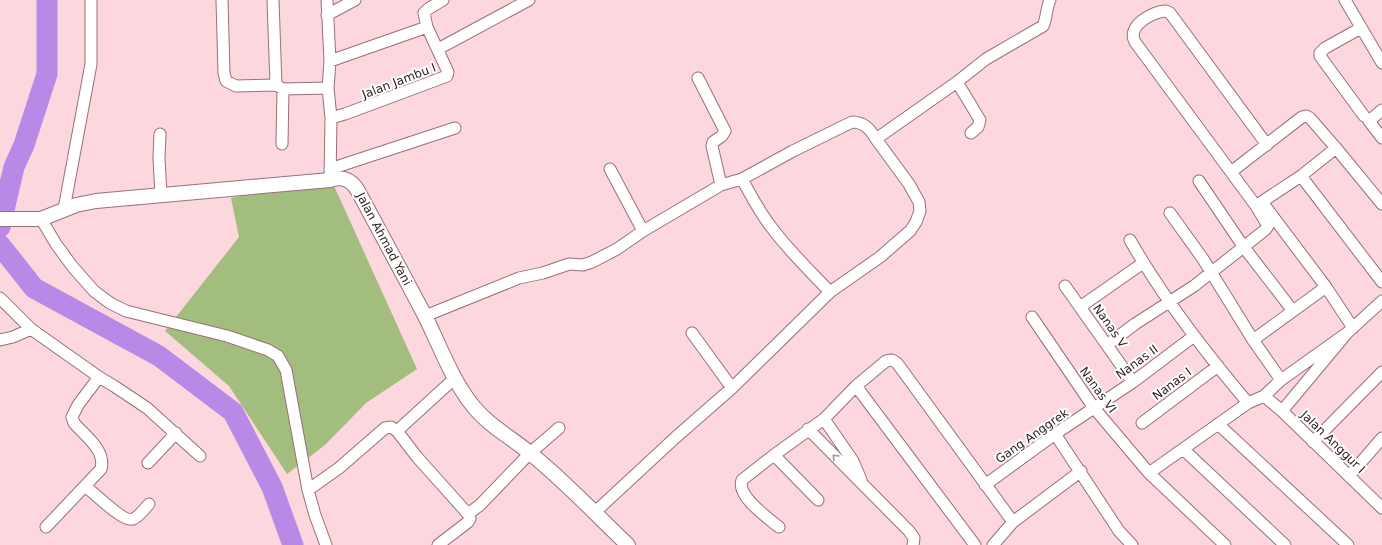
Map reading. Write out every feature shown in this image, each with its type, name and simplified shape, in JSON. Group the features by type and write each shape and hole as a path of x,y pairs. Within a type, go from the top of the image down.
{"street":[{"path":"64,209 91,64 91,0"},
{"path":"222,0 224,73 226,81 236,86 328,88"},
{"path":"273,0 280,87 282,144"},
{"path":"327,0 330,61 328,88 331,118 330,175 455,128"},
{"path":"327,15 355,0"},
{"path":"330,61 427,27 424,13 428,8 443,0"},
{"path":"438,49 529,0"},
{"path":"876,139 957,82 986,58 1043,26 1050,0"},
{"path":"1345,0 1382,63"},
{"path":"1267,145 1170,12 1166,10 1155,13 1141,22 1132,36 1135,42 1231,172 1259,204 1326,287 1350,331"},
{"name":"Jalan Jambu I","path":"331,118 446,76 448,72 427,27"},
{"path":"1361,28 1322,50 1320,56 1364,116"},
{"path":"698,78 725,131 722,136 713,142 712,146 721,185"},
{"path":"957,82 980,120 978,127 971,134"},
{"path":"1382,110 1369,121 1382,138"},
{"path":"1231,172 1304,116 1310,118 1382,204"},
{"path":"425,316 519,278 543,273 569,264 583,265 592,262 617,249 643,231 721,185 742,178 852,122 859,122 868,128 909,184 919,202 920,211 916,222 910,231 893,247 830,292 732,388 676,437 594,513"},
{"path":"160,134 159,158 161,195"},
{"path":"1259,204 1301,176 1336,148"},
{"path":"610,169 643,231"},
{"name":"Jalan Ahmad Yani","path":"0,219 38,219 76,205 96,201 161,195 330,175 350,181 355,187 425,316 455,378 470,402 483,418 530,453 560,479 628,545"},
{"path":"1301,176 1380,275"},
{"path":"742,178 752,198 773,230 830,292"},
{"path":"1199,181 1243,246 1293,311"},
{"path":"1107,345 1194,286 1268,227 1259,204"},
{"path":"1170,212 1203,259 1253,340 1281,380"},
{"path":"38,219 72,266 94,290 110,303 126,310 227,336 268,350 278,356 286,370 308,490 326,545"},
{"path":"1130,240 1143,263 1194,336 1248,403"},
{"path":"1080,307 1143,263"},
{"name":"Nanas V","path":"1065,286 1133,382"},
{"path":"1253,340 1326,287"},
{"path":"0,298 31,329 98,378 120,389 147,408 200,456"},
{"path":"1282,411 1350,331 1382,300"},
{"name":"Nanas VI","path":"1032,317 1094,408 1149,473 1225,545"},
{"path":"0,340 20,335 31,329"},
{"path":"1149,473 1248,403 1264,396 1281,380 1350,331"},
{"path":"692,333 732,388"},
{"name":"Nanas II","path":"1094,408 1133,382 1194,336"},
{"path":"778,527 751,504 741,489 744,478 808,429 824,419 856,386 886,361 892,360 896,362 1013,522"},
{"name":"Nanas I","path":"1142,423 1218,366"},
{"path":"1313,442 1382,372"},
{"path":"46,527 100,472 102,461 99,453 95,446 74,422 72,417 98,378"},
{"path":"397,430 455,378"},
{"path":"856,386 975,545"},
{"name":"Jalan Anggur I","path":"1264,396 1282,411 1382,508"},
{"name":"Gang Anggrek","path":"985,485 1055,434 1094,408"},
{"path":"824,419 853,461 863,484"},
{"path":"1218,424 1348,545"},
{"path":"308,490 339,468 385,428 391,427 397,430 417,457 468,514 470,519 438,545"},
{"path":"468,514 480,505 530,453 559,428"},
{"path":"808,429 910,532 914,538 913,545"},
{"path":"148,463 176,433"},
{"path":"1055,434 1081,471 1119,531 1132,545"},
{"path":"1349,476 1382,438"},
{"path":"1183,449 1285,545"},
{"path":"774,455 818,500"},
{"path":"993,545 1013,522 1081,471"},
{"path":"85,486 114,511 130,520 135,518 149,504"}],"green space":[{"path":"330,177 417,369 366,403 325,445 287,474 229,386 165,331 239,237 231,198"}],"waterway":[{"path":"0,227 14,167 24,145 47,74 47,0"},
{"path":"0,245 34,288 159,356 233,412 272,487 293,545"}]}
